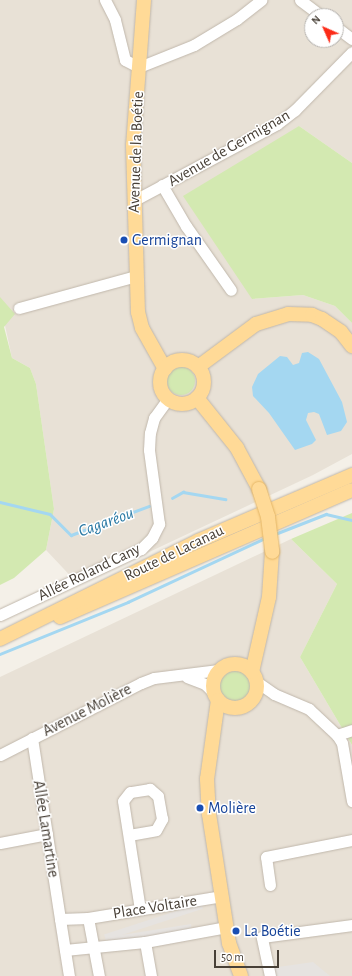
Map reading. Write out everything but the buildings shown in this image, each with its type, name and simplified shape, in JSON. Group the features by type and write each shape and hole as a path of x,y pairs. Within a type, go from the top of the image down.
{"main road":[{"name":"Avenue de la Boétie","path":"144,0 133,145 133,202 138,312 142,328 165,369"},
{"path":"198,367 256,324 288,314 312,315 341,332 352,346"},
{"path":"181,360 198,367 204,379 201,392 197,398 179,404 168,399 161,388 165,369 181,360"},
{"path":"197,398 237,448 259,489 268,517 272,552 269,597 259,634 253,699 238,708 224,721 212,744"},
{"name":"Route de Lacanau","path":"0,640 198,541 352,475"},
{"name":"Route de Lacanau","path":"0,640 119,594 352,490"},
{"path":"241,976 234,961 227,927 209,814 207,779 212,744 215,696 213,680 219,670 234,664 259,634"},
{"path":"234,664 247,667 255,677"},
{"path":"215,696 223,705 238,708"}],"street":[{"path":"105,0 115,20 125,60 139,67 194,45 237,19 261,0"},
{"path":"300,0 310,8"},
{"path":"344,34 352,40"},
{"name":"Avenue de Germignan","path":"133,202 277,124 295,110 352,52"},
{"path":"162,185 186,226 231,290"},
{"path":"19,308 136,276"},
{"name":"Allée Roland Cany","path":"0,615 141,549 152,538 159,524 150,450 150,433 154,418 168,399"},
{"name":"Avenue Molière","path":"0,755 141,683 176,675 219,670"},
{"name":"Avenue Molière","path":"176,675 200,682 215,696"},
{"path":"255,677 274,694 309,709 337,735 342,743 352,801"},
{"path":"337,735 352,730"},
{"name":"Allée Lamartine","path":"32,738 69,976"},
{"path":"129,835 156,830 162,819 158,796 150,789 130,792 123,801 140,909"},
{"path":"0,843 47,834"},
{"path":"270,885 266,857 352,840"},
{"name":"Place Voltaire","path":"60,919 88,918 222,896"},
{"path":"88,918 98,976"},
{"path":"270,976 262,937 352,925"},
{"name":"Place Voltaire","path":"64,950 145,942 227,927"},
{"path":"145,942 151,976"}],"shaded area":[{"path":"0,0 352,0 352,163 299,126 252,299 303,295 335,306 352,323 352,454 313,475 79,585 46,550 54,509 36,384 30,368 12,358 0,302"},
{"path":"291,539 337,584 300,657 352,745 352,976 0,976 0,677"},
{"path":"201,903 203,909 106,940 104,935"},
{"path":"191,924 192,930 110,943 109,937"},
{"path":"313,962 330,976 273,976 271,968"}],"green space":[{"path":"299,126 352,163 352,323 335,306 303,295 252,299 183,196"},
{"path":"0,297 15,314 4,327 12,358 30,368 36,384 54,509 46,550 14,578 0,585"},
{"path":"181,367 187,368 191,371 194,375 194,387 191,391 187,394 181,395 175,394 171,391 168,387 167,381 168,375 171,371 175,368"},
{"path":"352,513 352,745 300,657 337,584 291,539"},
{"path":"235,671 241,672 249,680 249,692 241,700 235,701 229,700 221,692 220,686 221,680 229,672"}],"water":[{"path":"308,352 319,359 342,402 347,422 341,431 327,435 319,414 314,412 308,413 306,420 316,440 312,444 295,450 269,413 253,396 252,387 258,374 280,356 287,357 293,365 299,363 302,353"}],"waterway":[{"name":"Cagaréou","path":"172,498 183,492 225,499"},
{"name":"Cagaréou","path":"0,502 50,514 71,535 149,506"},
{"path":"275,534 326,514 352,520"},
{"path":"0,654 128,602 265,538"}],"place":[{"name":"Germignan","path":"124,240"},
{"name":"Molière","path":"200,808"},
{"name":"La Boétie","path":"236,931"}]}
